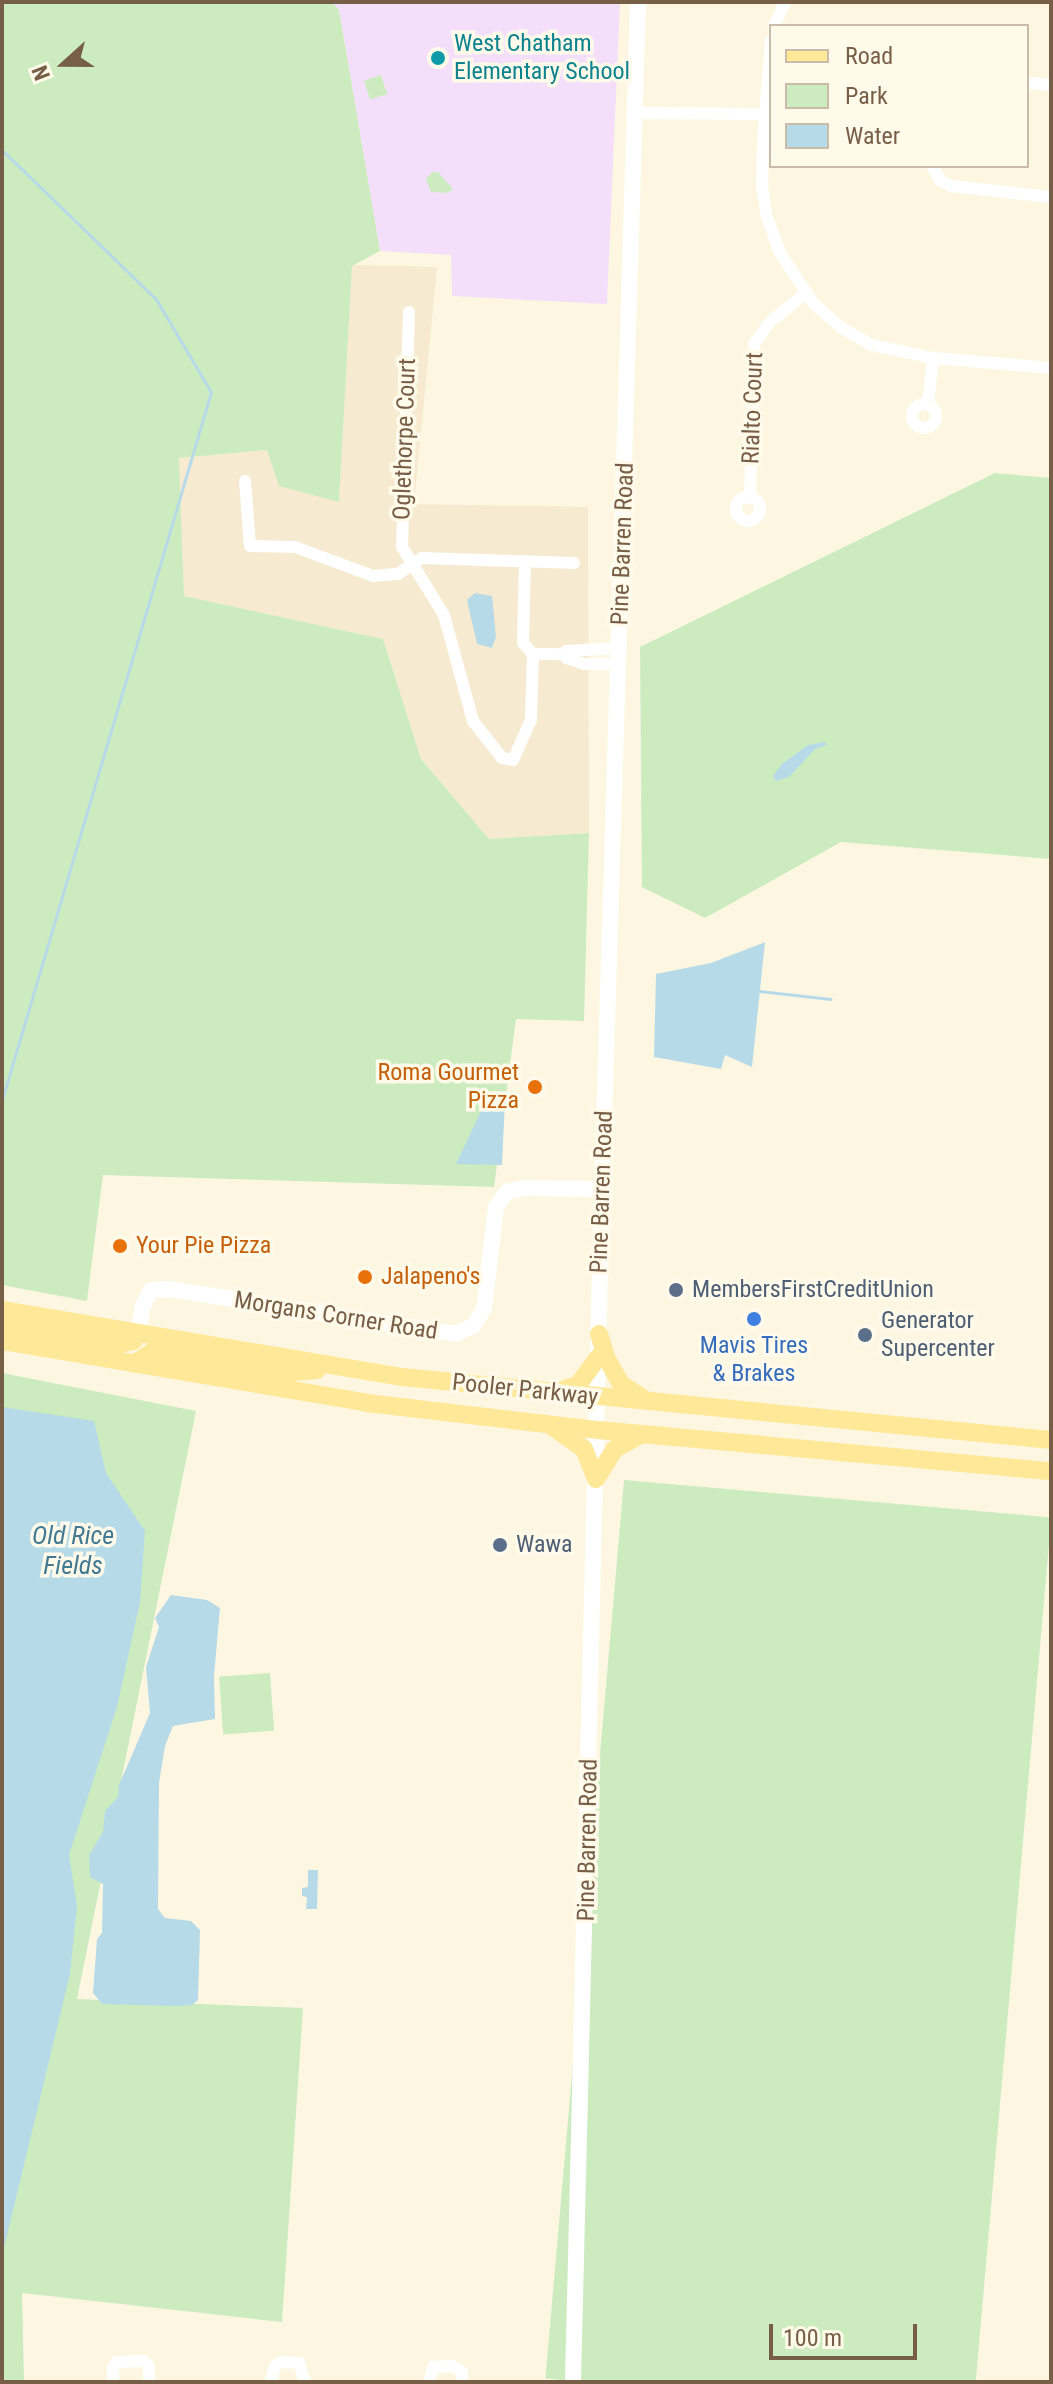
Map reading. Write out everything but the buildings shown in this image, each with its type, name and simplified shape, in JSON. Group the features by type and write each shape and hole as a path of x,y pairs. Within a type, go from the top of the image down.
{"main road":[{"name":"Pine Barren Road","path":"573,2382 602,1189 638,2"},
{"name":"Morgans Corner Road","path":"138,1333 143,1306 151,1290 169,1289 455,1334 473,1326 484,1309 496,1207 507,1192 523,1188 602,1189"},
{"name":"Pooler Parkway","path":"2,1310 343,1367 551,1393 1051,1440"},
{"path":"2,1324 119,1344 133,1341 138,1333"},
{"path":"599,1334 606,1357 621,1384 650,1403"},
{"name":"Pooler Parkway","path":"2,1341 367,1403 547,1425 1051,1471"},
{"path":"134,1364 153,1351 282,1373 343,1367"},
{"path":"551,1393 578,1385 598,1357"},
{"path":"547,1425 574,1439 584,1449 596,1479"},
{"path":"596,1479 615,1449 642,1434"}],"street":[{"path":"775,24 785,2"},
{"path":"1029,83 1051,85"},
{"path":"769,90 762,186 767,217 780,253 806,293 842,328 872,345 933,358 1051,368"},
{"path":"634,113 768,114"},
{"path":"933,168 940,180 951,186 1051,197"},
{"name":"Rialto Court","path":"750,498 754,344 770,322 806,293"},
{"name":"Oglethorpe Court","path":"409,312 401,543 444,615 473,721 502,758 513,760 531,720 533,654"},
{"path":"928,404 933,358"},
{"path":"245,481 250,546 295,547 369,576 398,574 422,558 574,563"},
{"path":"525,562 522,637 525,647 533,654 619,656"},
{"path":"113,2382 113,2368 117,2362 144,2361 149,2366 149,2382"},
{"path":"271,2382 275,2366 282,2362 299,2363 305,2382"},
{"path":"429,2382 433,2367 452,2366 462,2372 462,2382"}],"shaded area":[{"path":"331,2 620,2 607,304 452,296 451,255 380,251 339,10"},
{"path":"352,265 437,267 414,504 588,507 589,833 489,839 421,759 383,639 184,596 178,458 267,450 339,501"}],"green space":[{"path":"2,2 331,2 339,10 380,251 352,266 339,502 279,486 267,450 179,458 184,596 383,639 421,759 489,839 589,833 584,1021 516,1019 494,1187 103,1175 87,1301 2,1285"},
{"path":"381,75 387,94 370,100 364,81"},
{"path":"432,172 438,172 453,189 448,193 431,192 426,179"},
{"path":"995,473 1051,478 1051,859 841,842 705,918 642,887 640,647"},
{"path":"2,1373 196,1411 77,1999 303,2008 282,2322 22,2293 24,2382 2,2382"},
{"path":"624,1480 1051,1517 976,2382 585,2382 545,2379"},
{"path":"270,1673 274,1731 223,1734 219,1677"}],"water":[{"path":"475,593 492,596 496,637 492,648 477,644 467,600"},
{"path":"825,742 827,745 815,749 789,777 776,781 773,776 782,764 808,745"},
{"path":"765,942 752,1067 725,1055 721,1069 654,1057 656,974 711,963"},
{"path":"505,1100 502,1165 456,1164 481,1111"},
{"name":"Old Rice Fields","path":"2,1407 94,1421 106,1473 145,1531 140,1602 117,1707 69,1855 77,1906 70,1974 2,2256"},
{"path":"171,1595 207,1600 220,1608 214,1676 215,1719 173,1726 165,1746 159,1783 158,1909 165,1918 191,1921 200,1930 198,2000 192,2005 177,2006 102,2004 93,1993 97,1939 102,1933 103,1884 90,1877 89,1855 103,1832 105,1811 118,1797 119,1785 150,1713 146,1667 159,1627 155,1618"},
{"path":"308,1870 318,1870 317,1909 306,1909 307,1897 302,1896 302,1888 308,1887"}],"waterway":[{"path":"2,150 156,299 211,392 2,1100"},
{"path":"760,991 831,999"}],"place":[{"name":"West Chatham Elementary School","path":"438,58"},
{"name":"Roma Gourmet Pizza","path":"535,1087"},
{"name":"Your Pie Pizza","path":"120,1246"},
{"name":"Jalapeno's","path":"365,1277"},
{"name":"MembersFirstCreditUnion","path":"676,1290"},
{"name":"Mavis Tires & Brakes","path":"754,1319"},
{"name":"Generator Supercenter","path":"865,1335"},
{"name":"Wawa","path":"500,1545"}]}
